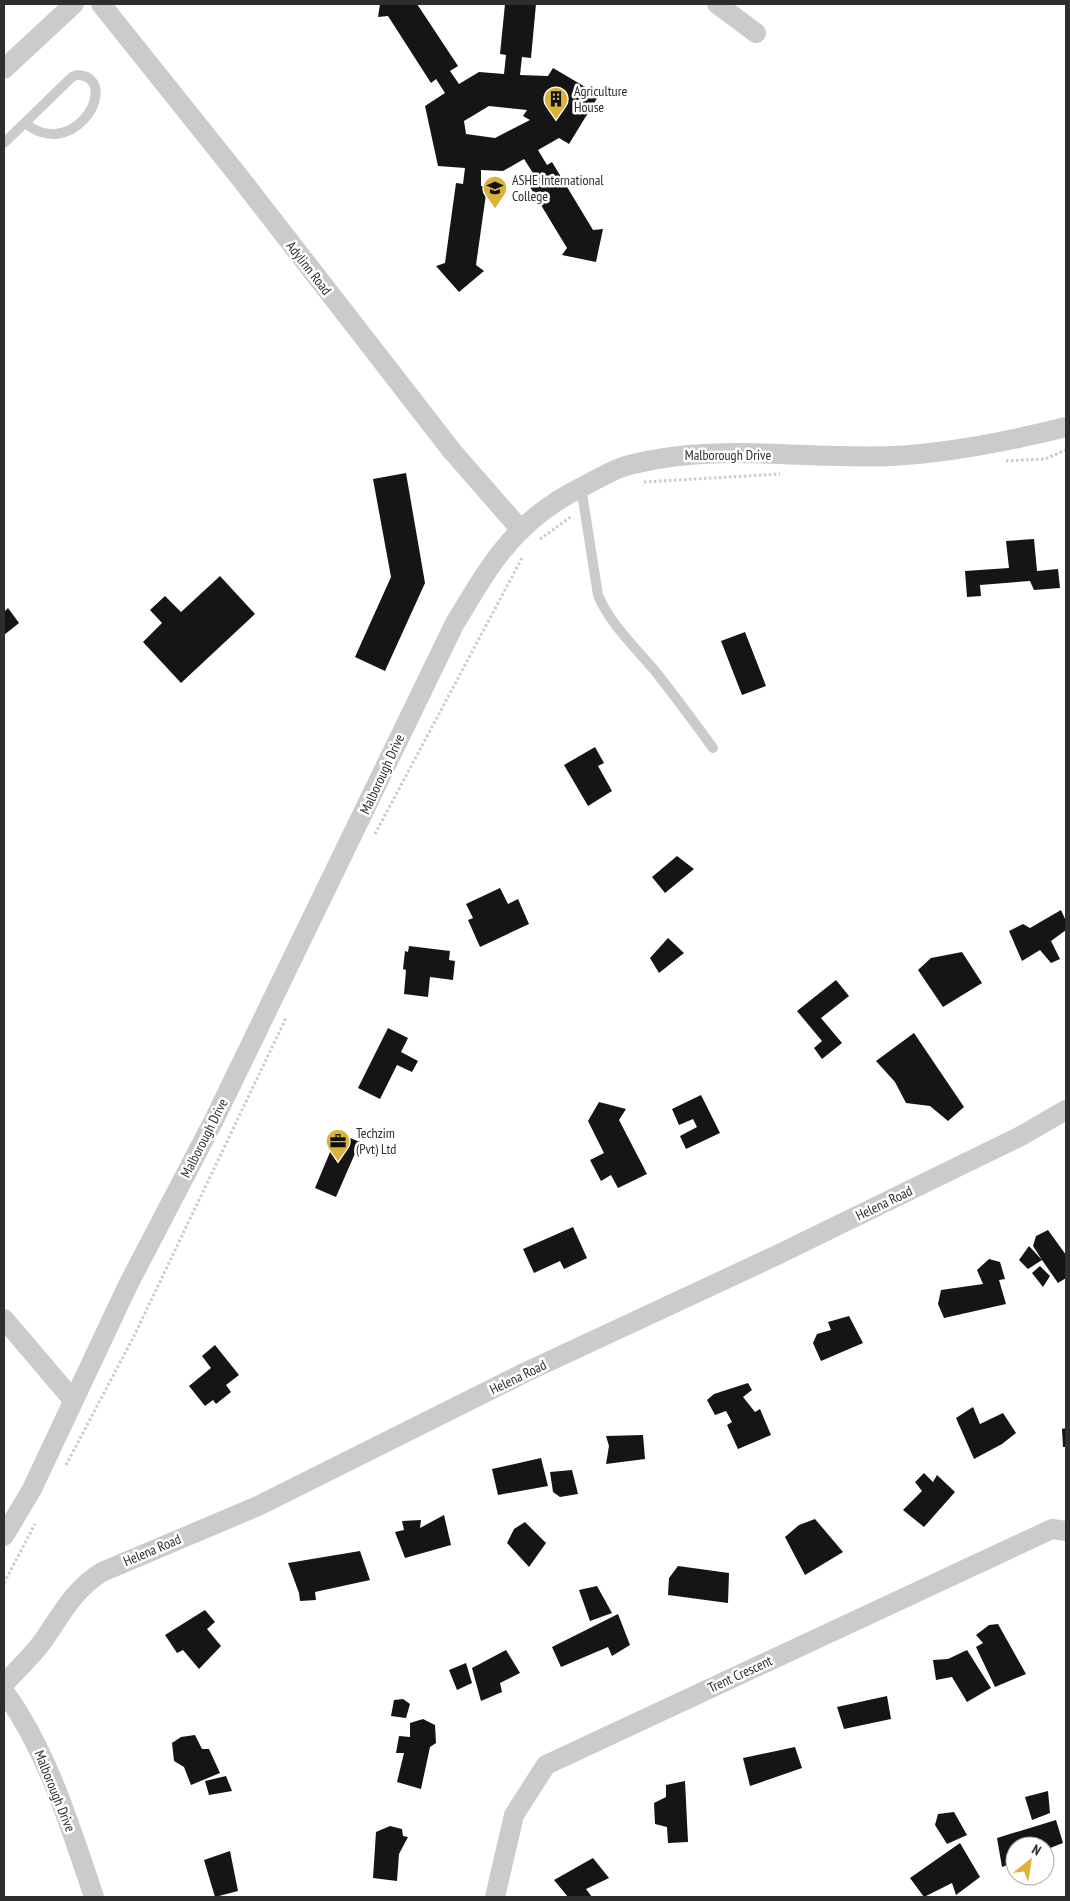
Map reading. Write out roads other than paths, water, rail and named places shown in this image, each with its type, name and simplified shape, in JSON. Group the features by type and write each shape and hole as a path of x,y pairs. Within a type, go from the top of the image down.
{"street":[{"path":"4,69 74,4"},
{"name":"Adylinn Road","path":"101,4 452,451 528,537"},
{"path":"717,4 756,33"},
{"name":"Malborough Drive","path":"4,1536 32,1489 128,1285 214,1120 454,623 502,550 528,537 543,511 581,487 626,465 675,455 706,453 891,456 940,452 1066,427"},
{"name":"Helena Road","path":"4,1684 35,1651 78,1590 102,1572 258,1506 524,1373 889,1201 1019,1137 1066,1110"},
{"path":"4,1318 73,1400"},
{"name":"Trent Crescent","path":"494,1897 514,1815 546,1766 1052,1528 1066,1531"},
{"name":"Malborough Drive","path":"4,1690 34,1738 63,1806 94,1897"}],"lane":[{"path":"4,144 25,123 72,77 82,75 90,79 94,86 94,104 77,127 68,132 55,134 33,130 25,123"},
{"path":"581,487 598,594 605,609 678,699 712,748"}],"place":[{"name":"Agriculture House","path":"556,120"},
{"name":"ASHE International College","path":"495,209"},
{"name":"Techzim (Pvt) Ltd","path":"338,1162"}]}
